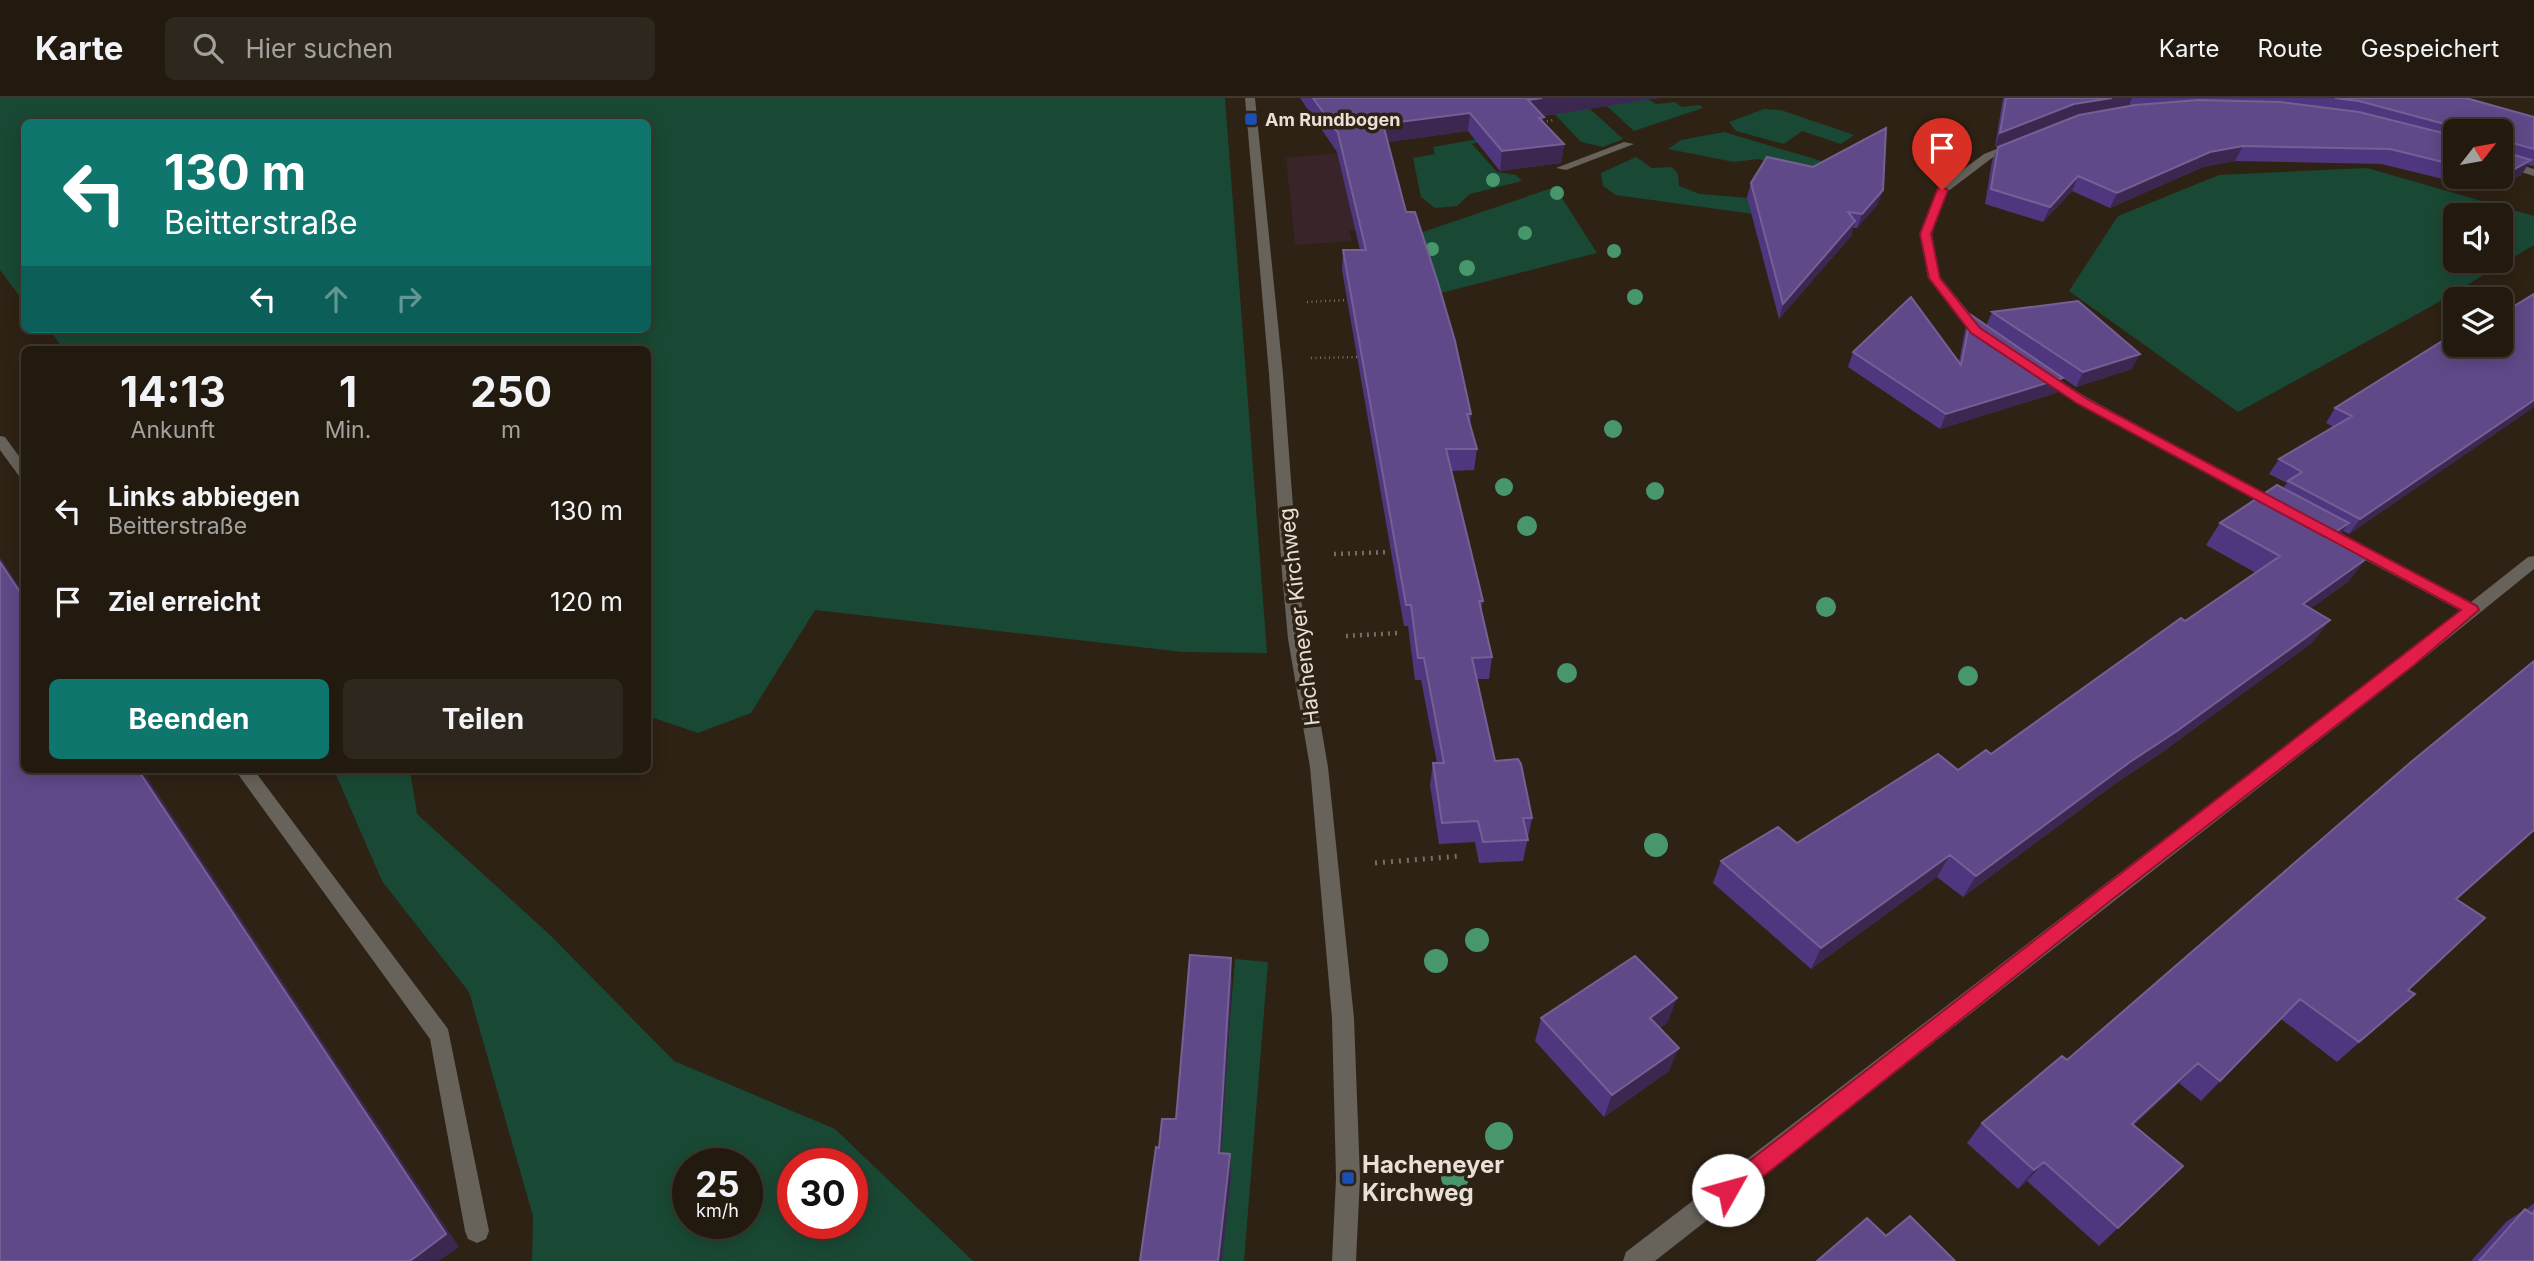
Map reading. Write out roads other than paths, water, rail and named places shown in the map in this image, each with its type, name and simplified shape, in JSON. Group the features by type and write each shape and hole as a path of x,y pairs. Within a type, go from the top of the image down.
{"street":[{"name":"Hacheneyer Kirchweg","path":"1250,98 1276,373 1290,573 1297,639 1319,767 1343,1018 1348,1178 1344,1261"},
{"path":"1997,344 1976,330 1934,278 1926,234 1942,190 1988,156 2035,138"},
{"path":"1562,168 1628,144"},
{"path":"2513,166 2534,173"},
{"path":"2029,366 2083,401 2472,610"},
{"path":"0,440 21,469"},
{"path":"1635,1261 2408,662 2534,561"},
{"path":"246,773 440,1036 477,1231"}],"place":[{"name":"Am Rundbogen","path":"1251,119"},
{"name":"Hacheneyer Kirchweg","path":"1348,1178"}]}
